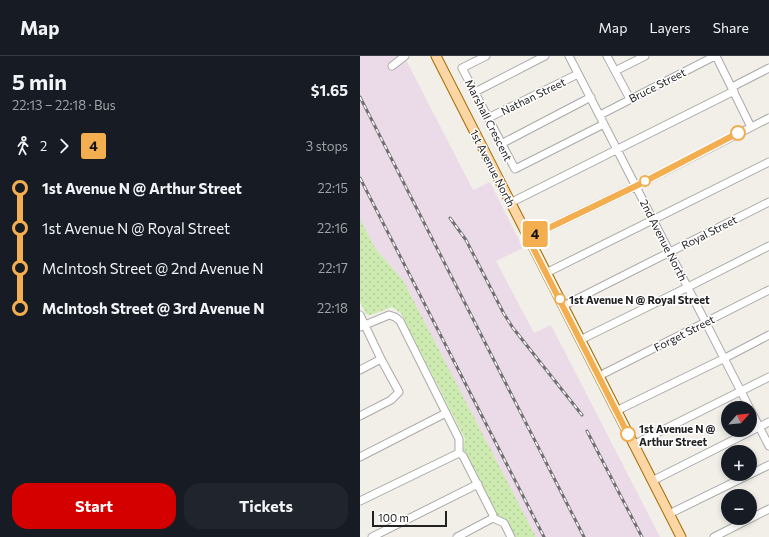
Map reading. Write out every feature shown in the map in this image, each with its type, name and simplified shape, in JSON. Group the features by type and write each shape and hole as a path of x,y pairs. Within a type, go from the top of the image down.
{"main road":[{"name":"1st Avenue North","path":"436,56 681,537"}],"street":[{"path":"392,66 405,56"},
{"name":"Marshall Crescent","path":"486,56 462,68 515,170 604,124"},
{"path":"475,92 545,56"},
{"name":"2nd Avenue North","path":"569,56 769,446"},
{"path":"607,56 630,99"},
{"path":"615,71 645,56"},
{"path":"716,56 751,127"},
{"name":"Bruce Street","path":"600,114 716,56"},
{"path":"510,203 618,150 733,89 769,68"},
{"name":"Nathan Street","path":"488,118 578,74"},
{"path":"501,144 591,97"},
{"path":"528,238 636,186 769,118"},
{"path":"546,273 769,162"},
{"name":"Royal Street","path":"563,306 769,202"},
{"path":"580,340 769,246"},
{"name":"Forget Street","path":"599,376 769,290"},
{"path":"360,315 362,325 399,392 391,400 360,416"},
{"path":"362,325 389,315 400,321 459,439 458,453"},
{"path":"616,411 769,335"},
{"path":"360,370 381,359"},
{"path":"633,445 769,377"},
{"path":"360,457 446,413"},
{"path":"652,481 769,422"},
{"path":"458,453 463,456 478,484 493,515 493,518"},
{"path":"360,502 458,453"},
{"path":"669,514 769,465"},
{"path":"372,537 478,484"},
{"path":"714,537 769,509"},
{"path":"457,537 493,518"},
{"path":"493,518 504,523 512,537"}],"shaded area":[{"path":"360,56 404,56 473,190 490,182 523,248 496,261 534,333 551,325 660,537 536,537 403,280 375,248 360,219"}],"green space":[{"path":"360,219 375,248 403,280 536,537 515,537 505,522 497,516 463,449 465,439 401,313 392,307 371,315 366,314 360,302"}],"railway":[{"path":"360,97 584,537"},
{"path":"360,178 544,537"},
{"path":"450,218 466,240 504,314 513,328 582,415"},
{"path":"587,431 642,537"}],"bus line":[{"name":"4","path":"628,434 528,238 636,186 738,133"}],"place":[{"name":"1st Avenue N @ Royal Street","path":"560,299"},
{"name":"1st Avenue N @ Arthur Street","path":"628,434"}]}
